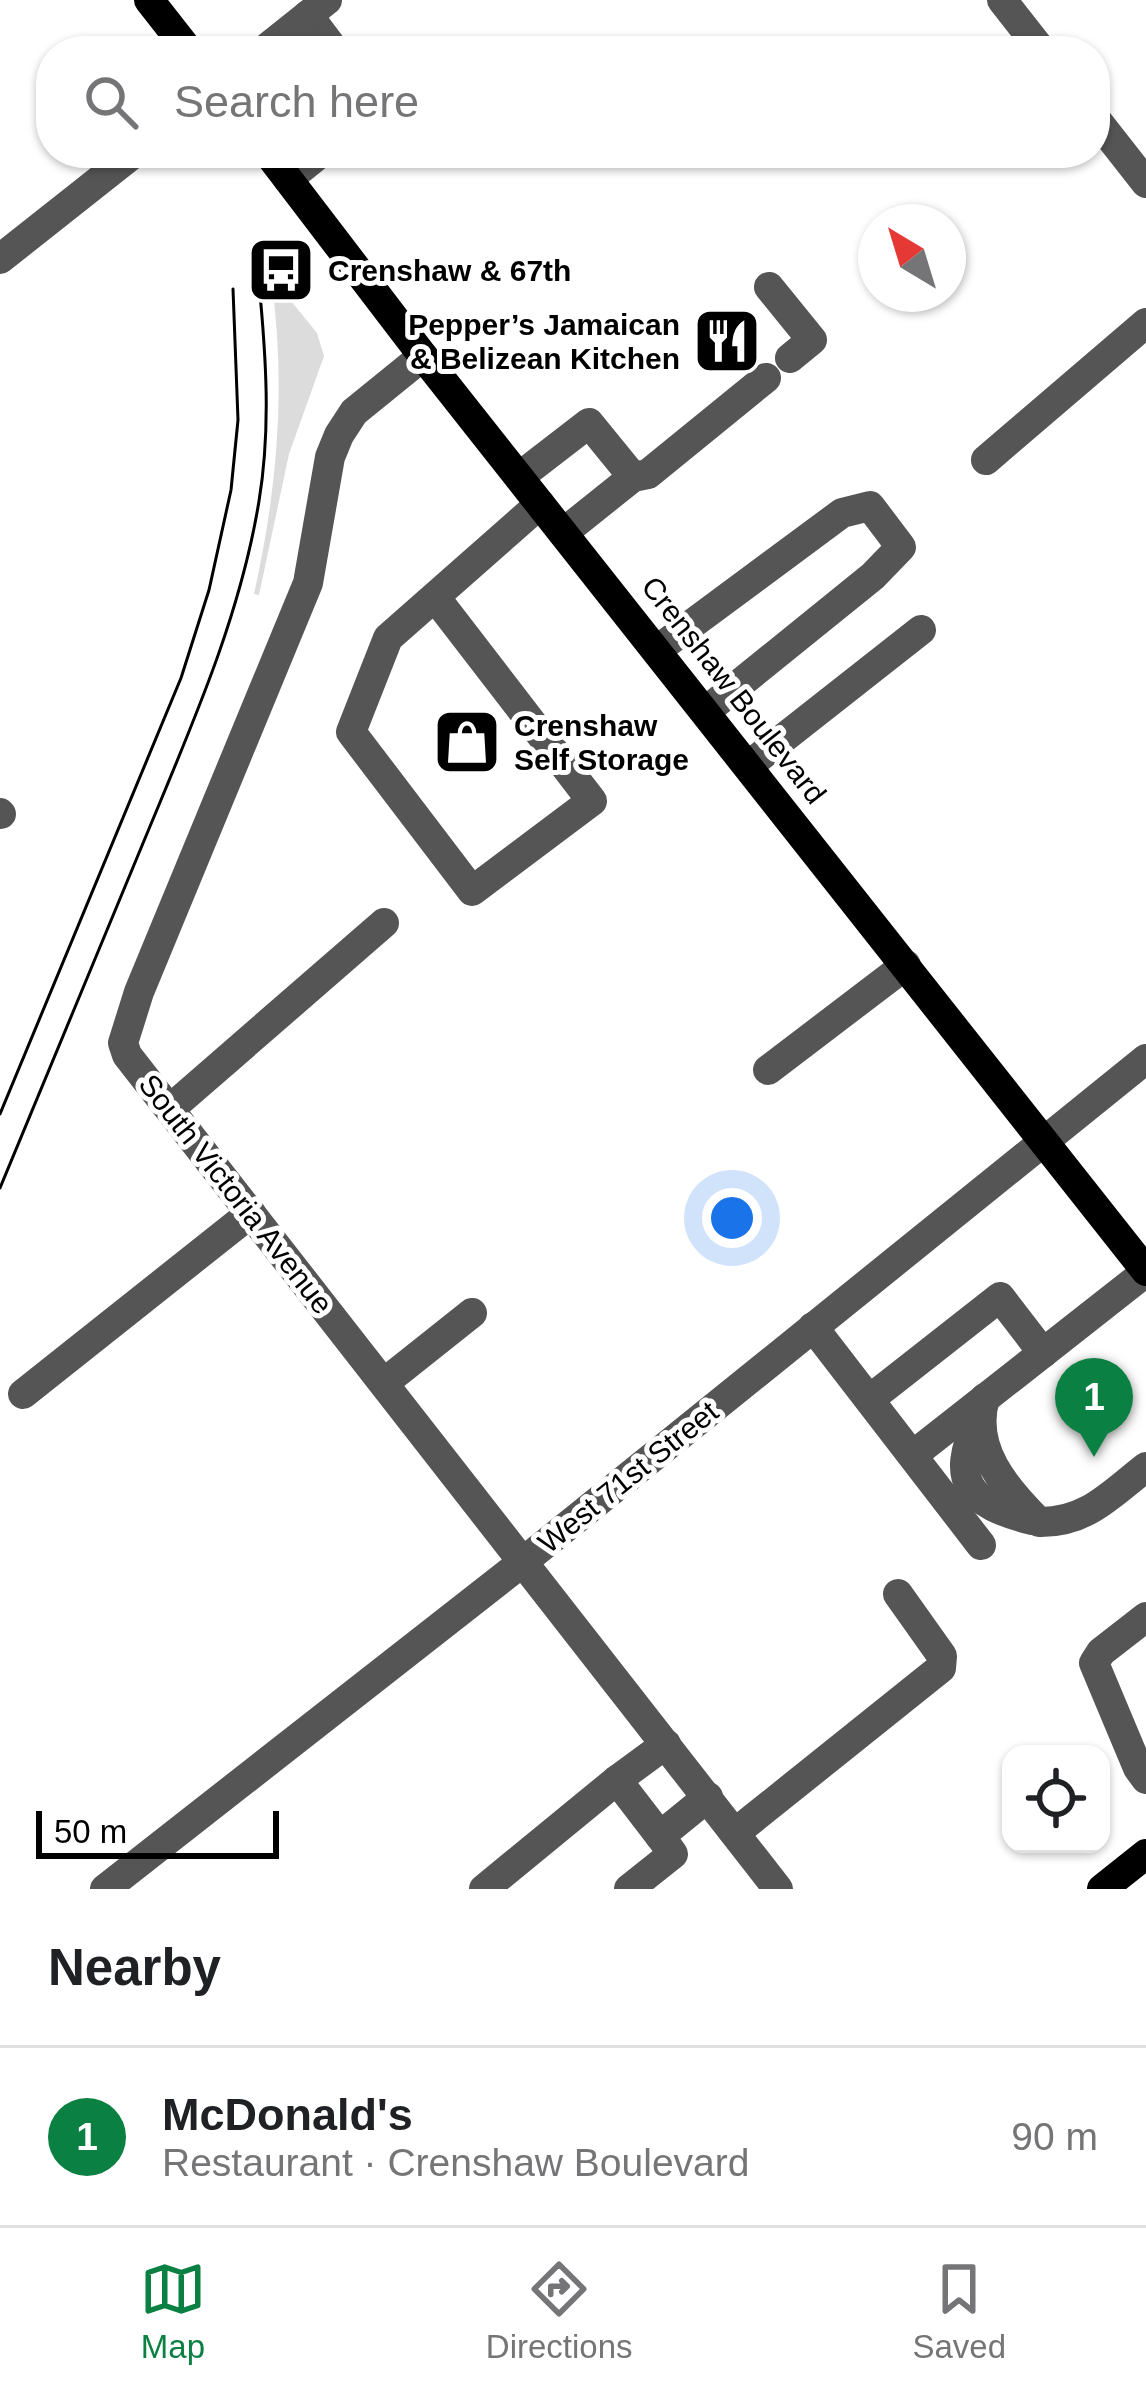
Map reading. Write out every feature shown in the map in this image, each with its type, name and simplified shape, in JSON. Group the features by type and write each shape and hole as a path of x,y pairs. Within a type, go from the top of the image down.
{"main road":[{"path":"156,2 179,36"},
{"name":"Crenshaw Boulevard","path":"280,168 1146,1271"},
{"path":"1102,1889 1146,1854"}],"street":[{"path":"1003,0 1031,36"},
{"path":"282,36 318,8 329,36"},
{"path":"1110,137 1146,183"},
{"path":"0,259 115,168"},
{"path":"288,179 302,168"},
{"path":"563,533 633,477 648,474 812,340 769,287"},
{"path":"986,460 1146,323"},
{"name":"South Victoria Avenue","path":"423,356 354,412 339,435 330,458 308,583 123,1043 127,1055 778,1889"},
{"path":"519,477 590,423 633,477"},
{"path":"435,597 592,800 472,891 351,732 388,638 540,504"},
{"path":"657,650 842,513 870,506 901,547 873,576 706,711"},
{"path":"748,766 921,630"},
{"path":"170,1109 385,923"},
{"path":"767,1070 906,965"},
{"name":"West 71st Street","path":"105,1889 524,1561 1146,1059"},
{"path":"23,1394 251,1213"},
{"path":"914,1455 982,1409 1146,1271"},
{"path":"870,1399 1000,1297 1043,1353"},
{"path":"384,1382 472,1312"},
{"path":"813,1327 981,1545"},
{"path":"982,1409 981,1442 1011,1494 1039,1522 1067,1522 1146,1467"},
{"path":"735,1833 941,1668 943,1656 898,1594"},
{"path":"1146,1617 1100,1652 1094,1663 1146,1779"},
{"path":"484,1889 666,1744"},
{"path":"617,1780 673,1854 629,1889"},
{"path":"659,1836 708,1797"}],"shaded area":[{"path":"272,284 278,285 317,333 324,356 289,454 259,595 254,594 268,517 279,401"}],"tram line":[{"path":"0,1188 197,713 240,587 265,447 259,283"},
{"path":"0,1114 181,678 209,590 231,490 238,420 233,289"}],"place":[{"name":"Crenshaw & 67th","path":"281,270"},
{"name":"Pepper’s Jamaican & Belizean Kitchen","path":"727,341"},
{"name":"Crenshaw Self Storage","path":"467,742"},
{"name":"McDonald's","path":"1094,1457"}]}
